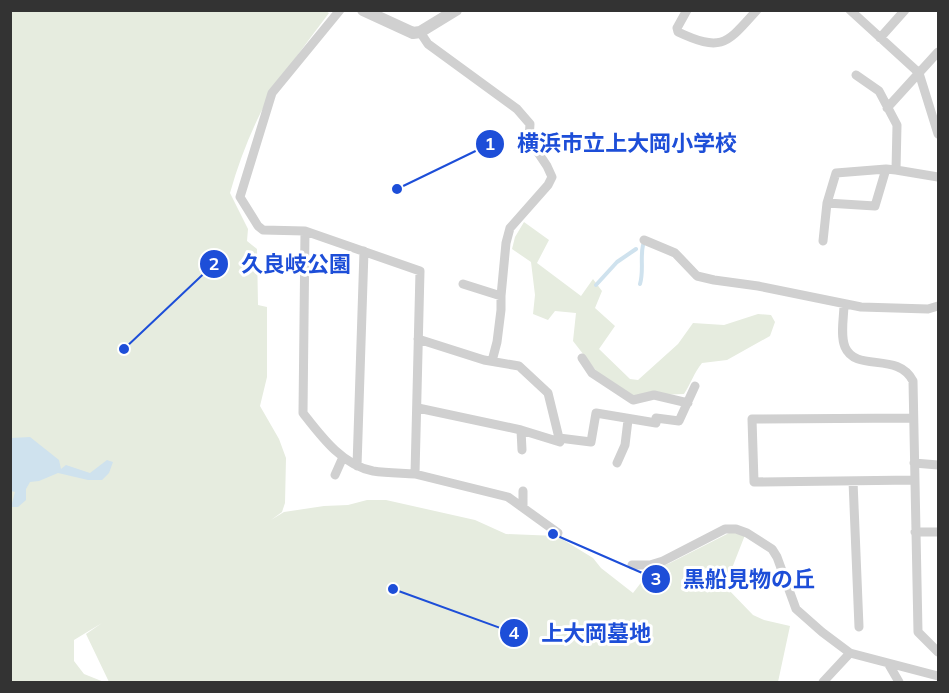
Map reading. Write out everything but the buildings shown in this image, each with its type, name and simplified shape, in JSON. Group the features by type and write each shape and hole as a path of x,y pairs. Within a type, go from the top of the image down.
{"street":[{"path":"340,10 272,93 240,197 258,226 263,230 305,231 420,271 415,474"},
{"path":"363,10 413,33 420,32 456,10"},
{"path":"687,10 677,28 678,32 708,44 731,39 757,10"},
{"path":"850,10 919,73 939,134"},
{"path":"880,38 905,10"},
{"path":"420,32 428,44 517,109 530,124 529,139 548,166 552,177 548,185 510,228 506,243 497,342 492,361"},
{"path":"887,108 939,52"},
{"path":"827,203 875,206 891,170 897,125 879,91 856,75"},
{"path":"823,241 827,203 836,173 891,170 939,177"},
{"path":"305,231 303,413 334,450 357,466 373,471 415,474 508,497 558,533"},
{"path":"644,240 675,253 697,276 714,280 759,286 844,304 886,309 928,309 939,306"},
{"path":"357,466 364,251"},
{"path":"462,284 501,296"},
{"path":"844,304 845,348 854,358 901,367 909,372 913,381 918,632 939,652"},
{"path":"418,339 492,361 519,366 548,393 560,442 521,430 418,408"},
{"path":"582,358 592,373 633,399 654,395 688,403"},
{"path":"559,438 591,442 596,413 656,423 656,418 679,421 695,386"},
{"path":"912,418 752,419 754,482 914,480"},
{"path":"617,463 625,445 628,420"},
{"path":"521,430 522,450"},
{"path":"335,475 343,457"},
{"path":"914,463 939,465"},
{"path":"853,481 859,627"},
{"path":"523,491 523,507"},
{"path":"633,565 650,565 663,561 724,529 736,529 747,533 772,549 796,609 822,632 856,653 939,676"},
{"path":"915,532 939,532"},
{"path":"823,682 856,653"},
{"path":"888,663 900,682"}],"shaded area":[{"path":"324,10 329,13 302,49 261,112 236,172 230,193 248,229 247,241 257,249 258,305 267,307 267,377 260,406 279,439 286,458 285,503 282,512 271,520 284,512 348,505 367,500 386,500 475,520 506,534 557,536 593,558 601,568 633,593 650,571 731,532 745,535 725,586 753,615 790,626 778,682 109,682 86,634 102,623 74,640 74,661 84,674 104,682 11,682 10,11"},
{"path":"524,222 549,240 537,263 581,296 593,279 602,291 595,308 615,326 599,349 630,379 638,380 678,344 693,323 724,325 758,314 771,315 775,322 770,336 727,360 702,363 684,394 634,396 597,372 573,341 576,313 555,311 548,320 533,314 535,295 531,262 512,249 515,237"}],"water":[{"path":"30,437 59,460 61,469 66,465 90,473 107,460 113,462 109,473 102,480 88,480 58,473 39,481 30,482 26,489 26,500 18,507 11,507 15,492 11,491 11,438"}],"waterway":[{"path":"640,284 643,245"},
{"path":"596,285 617,262 636,249"}],"place":[{"name":"横浜市立上大岡小学校","path":"397,189"},
{"name":"久良岐公園","path":"124,349"},
{"name":"黒船見物の丘","path":"553,534"},
{"name":"上大岡墓地","path":"393,589"}]}
